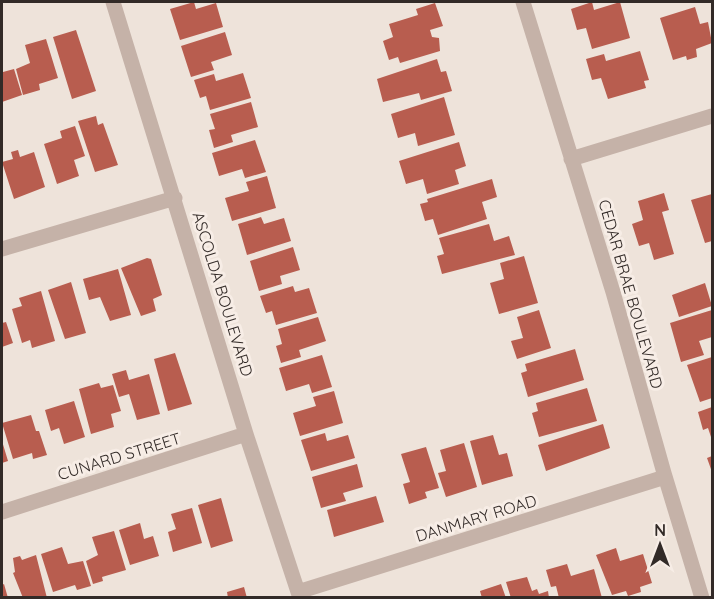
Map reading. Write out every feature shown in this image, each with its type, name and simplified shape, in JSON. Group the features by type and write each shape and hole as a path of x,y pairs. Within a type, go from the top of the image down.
{"street":[{"name":"ASCOLDA BOULEVARD","path":"113,2 246,434 299,595"},
{"name":"CEDAR BRAE BOULEVARD","path":"523,2 613,292 665,477 702,597"},
{"path":"571,159 712,116"},
{"path":"2,249 175,198"},
{"name":"CUNARD STREET","path":"2,512 246,434"},
{"name":"DANMARY ROAD","path":"299,595 665,477"}],"building":[{"path":"194,2 196,9 216,3 223,27 180,40 170,9"},
{"path":"592,2 594,10 620,2 630,38 592,49 586,28 577,30 571,9"},
{"path":"435,3 443,26 430,30 432,37 439,38 440,51 400,63 398,57 389,60 383,41 393,37 389,24 418,15 416,9"},
{"path":"695,7 700,24 708,22 712,43 696,49 697,57 687,60 686,56 673,60 660,18"},
{"path":"76,30 96,91 72,99 53,37"},
{"path":"225,32 232,55 211,62 214,70 191,77 181,46"},
{"path":"46,39 58,78 39,84 40,90 23,95 16,69 30,63 25,45"},
{"path":"640,51 649,80 644,81 646,88 608,99 601,78 592,80 586,59 604,54 606,61"},
{"path":"437,59 441,72 446,71 452,91 421,100 419,93 383,102 377,79"},
{"path":"2,68 3,72 14,69 22,95 2,102"},
{"path":"243,73 251,98 210,110 206,96 200,98 194,80 214,74 216,81"},
{"path":"444,97 455,135 418,146 415,133 398,138 391,114"},
{"path":"251,102 258,127 231,135 233,142 214,148 209,130 215,129 210,114"},
{"path":"96,116 98,125 103,123 118,165 95,172 78,121"},
{"path":"75,126 85,156 74,160 79,176 57,184 44,144 62,138 60,131"},
{"path":"255,140 266,172 245,178 242,169 219,176 212,153"},
{"path":"459,142 466,166 455,170 459,184 427,194 423,179 406,184 399,161"},
{"path":"18,150 20,157 34,152 45,187 14,199 2,162 13,159 11,152"},
{"path":"267,176 276,208 232,221 225,198 249,191 246,182"},
{"path":"492,179 497,197 482,202 487,219 438,235 433,219 425,221 420,204 428,202 427,199"},
{"path":"664,193 669,210 662,212 674,254 654,260 649,243 639,246 632,224 643,220 638,201"},
{"path":"712,194 712,241 705,243 691,200"},
{"path":"261,217 264,224 284,218 291,241 247,255 238,224"},
{"path":"489,224 494,241 509,236 515,255 442,274 437,256 444,254 439,238"},
{"path":"293,247 300,270 280,276 282,284 259,291 250,261"},
{"path":"524,256 538,303 499,314 490,283 504,279 500,263"},
{"path":"147,258 151,259 162,295 153,299 156,311 141,316 121,268"},
{"path":"118,269 131,315 110,321 100,297 89,300 83,279"},
{"path":"71,282 86,333 65,339 48,290"},
{"path":"705,283 712,306 679,317 672,295"},
{"path":"293,286 295,292 309,288 317,313 276,325 272,311 266,313 260,296"},
{"path":"41,291 55,341 32,348 30,340 22,343 12,309 22,306 19,298"},
{"path":"539,310 551,348 517,359 511,341 523,338 517,317"},
{"path":"712,310 712,337 699,341 704,355 681,362 670,323"},
{"path":"318,317 326,341 299,350 301,357 281,363 276,346 282,344 278,329"},
{"path":"6,322 13,343 2,347 2,323"},
{"path":"575,349 584,380 528,397 521,373 527,371 525,364"},
{"path":"175,353 192,404 168,411 154,359"},
{"path":"322,355 332,387 312,393 309,384 286,391 279,368"},
{"path":"712,357 712,398 700,402 687,365"},
{"path":"126,370 129,380 149,374 160,414 137,420 129,394 119,397 112,374"},
{"path":"99,383 101,388 113,385 121,411 111,414 114,427 91,434 79,389"},
{"path":"587,388 597,421 539,437 532,413 538,411 536,403"},
{"path":"334,391 343,423 300,436 293,413 316,406 313,397"},
{"path":"74,401 85,437 64,444 59,428 51,431 45,410"},
{"path":"712,407 712,440 708,428 703,430 698,412"},
{"path":"31,415 47,455 33,459 32,453 13,459 2,423"},
{"path":"603,424 610,448 546,471 538,445"},
{"path":"325,433 327,441 348,435 355,458 311,471 301,440"},
{"path":"493,435 499,455 507,453 513,476 482,485 470,441"},
{"path":"2,441 8,461 2,463"},
{"path":"464,443 477,487 446,497 438,473 446,471 440,450"},
{"path":"426,447 439,488 425,492 427,498 409,504 403,484 410,482 401,454"},
{"path":"712,456 712,472 707,458"},
{"path":"357,464 363,487 343,493 346,501 321,508 312,477"},
{"path":"376,496 384,522 334,537 327,510"},
{"path":"221,498 233,541 211,548 198,505"},
{"path":"192,508 202,543 173,552 168,532 176,529 171,514"},
{"path":"140,523 144,539 153,536 159,556 130,565 119,530"},
{"path":"114,531 126,570 102,577 103,581 93,584 86,561 98,555 92,537"},
{"path":"62,547 68,564 83,561 91,586 77,590 75,585 53,592 41,554"},
{"path":"616,548 620,561 643,554 652,583 640,587 641,592 628,596 626,591 612,595 596,555"},
{"path":"36,555 47,598 23,598 13,573 15,572 13,558 20,556 22,560"},
{"path":"567,564 571,576 594,569 602,598 559,598 556,586 551,587 546,570"},
{"path":"527,577 532,591 537,589 539,594 548,591 549,598 511,598 506,582"},
{"path":"4,584 8,598 2,598 2,585"},
{"path":"501,584 506,598 482,598 480,591"},
{"path":"244,587 247,598 228,598 227,592"}]}
